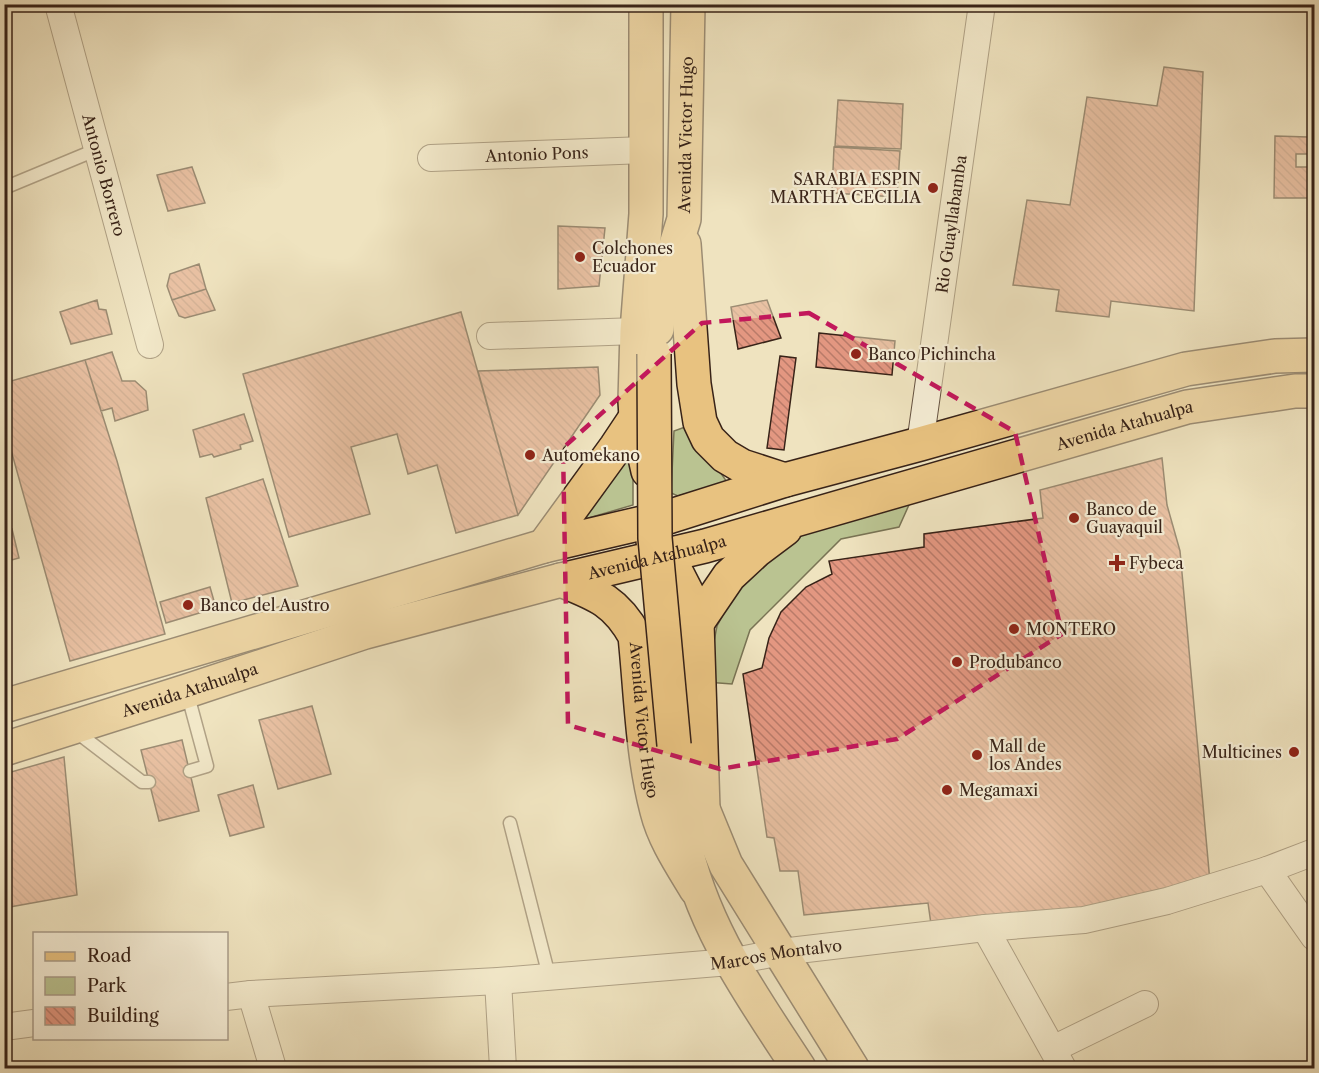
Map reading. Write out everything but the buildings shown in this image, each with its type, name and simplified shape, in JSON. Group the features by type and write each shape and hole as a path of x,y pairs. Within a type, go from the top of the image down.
{"main road":[{"name":"Avenida Victor Hugo","path":"646,4 646,343 655,538 676,761 677,805 696,889"},
{"name":"Avenida Victor Hugo","path":"668,517 651,480 635,409 646,343 683,224 688,4"},
{"name":"Avenida Victor Hugo","path":"646,214 660,297"},
{"path":"683,224 694,384 700,422 708,439 724,456 742,466 785,480"},
{"path":"4,706 544,546 668,517 785,480 1186,369 1275,356 1314,355"},
{"path":"544,546 616,447 635,409 674,406 686,397 694,384"},
{"name":"Avenida Atahualpa","path":"4,749 187,692 365,632 561,580 705,546 1187,406 1295,390 1314,391"},
{"path":"668,517 678,529 705,546"},
{"path":"635,636 645,628 661,623 671,623 697,633 729,576 757,550 800,518"},
{"name":"Avenida Victor Hugo","path":"633,526 651,539 668,556 690,599 697,633 704,809"},
{"name":"Avenida Victor Hugo","path":"561,580 593,593 613,605 626,619 635,636 647,759 657,812 669,844 696,889 730,962 799,1068"},
{"name":"Avenida Victor Hugo","path":"676,761 704,809 726,865 852,1068"}],"street":[{"name":"Antonio Borrero","path":"58,4 150,345"},
{"name":"Rio Guayllabamba","path":"920,444 982,4"},
{"name":"Antonio Pons","path":"431,158 645,150"},
{"path":"490,336 646,343"},
{"name":"Marcos Montalvo","path":"239,996 498,981 730,962 781,952 984,928 1084,920 1167,901 1267,870 1314,852"},
{"path":"1267,870 1314,937"},
{"path":"984,928 1058,1059 1145,1004"},
{"path":"498,981 502,1068"},
{"path":"239,996 273,1068"},
{"path":"4,1027 33,1023"}],"lane":[{"path":"4,188 98,149"},
{"path":"187,692 207,766 189,771"},
{"path":"71,728 142,782 149,782"},
{"path":"510,823 549,976"}],"highlighted area":[{"path":"809,313 1015,432 1062,634 897,739 720,769 568,725 563,448 702,323"}],"green space":[{"path":"688,426 727,482 678,496 671,493 674,431"},
{"path":"633,445 633,505 568,524"},
{"path":"913,496 899,527 841,539 750,630 732,684 706,682 717,626 741,582 774,548 820,525"}],"place":[{"name":"SARABIA ESPIN MARTHA CECILIA","path":"933,188"},
{"name":"Colchones Ecuador","path":"580,257"},
{"name":"Banco Pichincha","path":"856,354"},
{"name":"Automekano","path":"530,455"},
{"name":"Banco de Guayaquil","path":"1074,518"},
{"name":"Fybeca","path":"1117,563"},
{"name":"Banco del Austro","path":"188,605"},
{"name":"MONTERO","path":"1014,629"},
{"name":"Produbanco","path":"957,662"},
{"name":"Multicines","path":"1294,752"},
{"name":"Mall de los Andes","path":"977,755"},
{"name":"Megamaxi","path":"947,790"}]}
